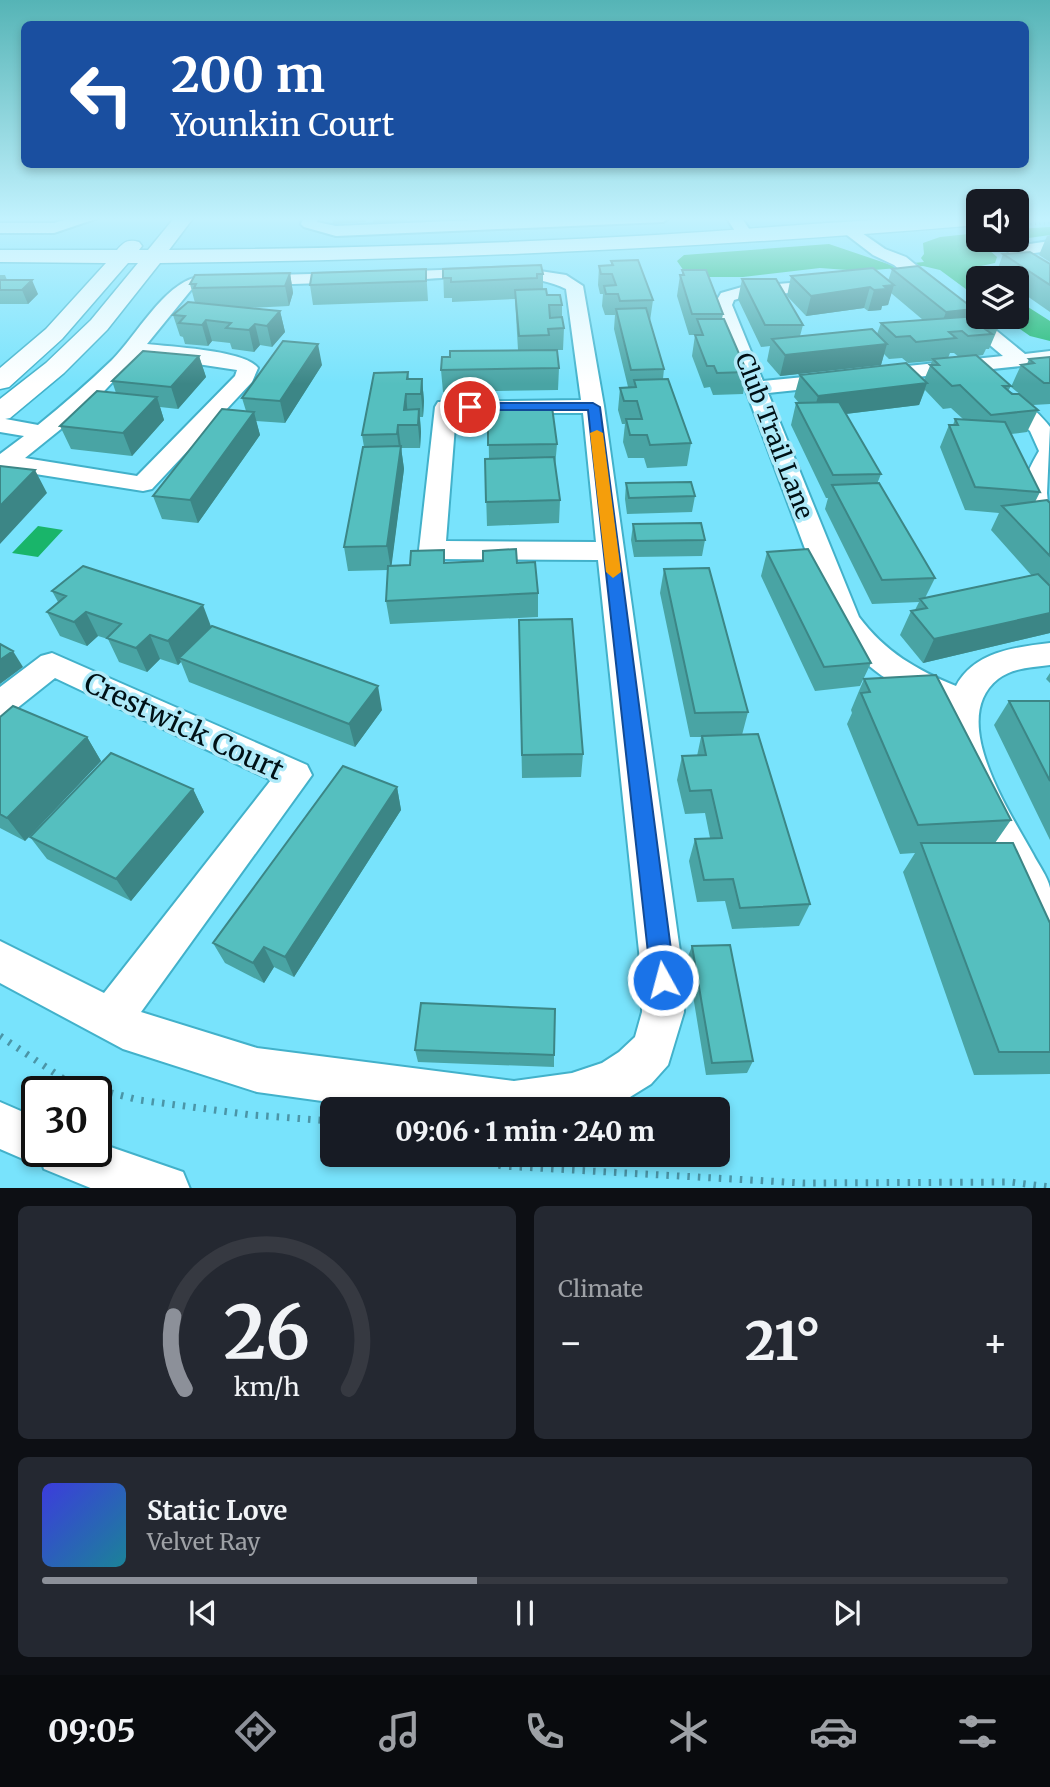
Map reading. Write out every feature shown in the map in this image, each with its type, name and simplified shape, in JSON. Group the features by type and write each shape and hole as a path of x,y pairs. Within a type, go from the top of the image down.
{"street":[{"path":"0,381 54,334 108,272"},
{"path":"0,412 46,376 83,341 139,272"},
{"path":"907,272 1020,360"},
{"path":"0,961 138,1034 257,1070 514,1104 572,1096 614,1081 635,1068 653,1051 663,1012 663,980 611,551 574,286 563,279 520,273 197,282 184,286 133,348 84,399 3,464"},
{"name":"Club Trail Lane","path":"852,283 742,292 727,297 723,305 846,621 856,636 886,666 904,678 963,702"},
{"path":"3,464 143,484 245,378 248,368 236,362 133,348"},
{"path":"756,388 1050,357"},
{"path":"967,366 1041,429 1049,441 1048,459 1033,486 1035,498 1050,517"},
{"path":"593,407 446,407 432,550 611,551"},
{"path":"0,425 40,432"},
{"path":"1050,654 1008,660 986,671 972,685 963,702 964,733 972,773 1050,929"},
{"name":"Crestwick Court","path":"0,704 52,664 295,775 110,1019"},
{"path":"0,1125 21,1135"},
{"path":"98,1167 126,1178 166,1188"}],"path":[{"path":"0,1036 68,1082 127,1097 252,1115 320,1120"},
{"path":"520,1167 803,1183 1010,1182 1050,1187"}],"shaded area":[{"path":"685,272 782,272 743,277 698,277"},
{"path":"943,272 966,272 966,289"},
{"path":"1029,308 1050,321 1050,341 1030,336 1020,329 1029,329"},
{"path":"38,526 63,530 38,557 12,553"}],"building":[{"path":"426,272 426,281 310,285 312,273"},
{"path":"443,272 543,274 537,274 537,278 451,282 451,278 443,278"},
{"path":"643,272 653,300 620,301 618,294 606,294 604,286 616,285 612,274 601,274"},
{"path":"683,272 707,272 723,314 692,314 680,275 684,275"},
{"path":"878,272 894,285 884,286 887,289 874,290 870,287 811,296 791,276"},
{"path":"896,272 926,272 966,303 966,310 946,312"},
{"path":"1031,272 1050,272 1050,285"},
{"path":"290,273 285,286 194,288 196,284 190,284 195,275"},
{"path":"742,279 776,279 803,325 765,325"},
{"path":"0,280 32,280 22,290 0,290"},
{"path":"546,289 547,295 560,295 562,305 549,305 550,318 562,317 564,328 548,329 549,335 519,336 515,290"},
{"path":"188,302 280,311 267,326 255,324 249,330 226,328 231,323 206,320 202,325 179,323 185,316 173,315"},
{"path":"646,308 664,369 631,370 616,309"},
{"path":"966,317 966,329 985,329 992,334 968,336 962,331 949,332 956,338 916,342 910,336 896,337 881,323"},
{"path":"697,319 724,319 747,372 717,373 714,366 707,366 695,335 703,335"},
{"path":"872,329 887,344 785,355 772,339"},
{"path":"283,341 318,344 280,401 242,398"},
{"path":"557,350 559,368 441,370 442,357 450,357 450,351"},
{"path":"143,351 199,356 171,387 112,381"},
{"path":"976,355 1011,386 1003,386 1012,394 1019,394 1038,410 991,415 960,385 952,386 930,365 939,365 933,359"},
{"path":"1050,357 1050,383 1044,383 1021,365 1034,363 1029,359"},
{"path":"906,363 927,383 818,396 800,375"},
{"path":"408,372 407,379 422,379 421,394 406,394 404,410 419,409 418,425 398,425 397,434 362,435 374,373"},
{"path":"668,379 691,443 650,445 647,435 630,435 626,419 642,419 637,401 624,401 620,388 636,387 634,380"},
{"path":"97,391 157,397 123,433 60,426"},
{"path":"839,402 881,474 833,475 796,403"},
{"path":"552,407 557,444 488,445 488,408"},
{"path":"222,409 254,412 190,500 153,496"},
{"path":"955,419 1005,422 1040,492 975,487 949,425 958,425"},
{"path":"401,446 387,546 344,547 363,447"},
{"path":"554,457 560,500 486,502 485,459"},
{"path":"0,466 35,470 0,506"},
{"path":"691,482 695,496 629,498 626,483"},
{"path":"879,483 935,578 882,580 832,485"},
{"path":"1047,500 1050,503 1050,556 1002,506"},
{"path":"701,523 705,540 636,541 633,524"},
{"path":"516,549 517,563 535,562 538,593 386,601 388,566 410,565 411,551 444,550 444,563 483,561 483,551"},
{"path":"808,549 871,663 824,667 767,552"},
{"path":"83,566 203,605 168,641 150,635 136,648 107,638 121,624 86,612 74,622 47,612 66,596 52,591"},
{"path":"709,568 748,712 695,713 664,569"},
{"path":"1038,574 1050,586 1050,613 934,639 911,611 927,608 920,599"},
{"path":"572,619 583,754 522,755 519,620"},
{"path":"212,626 378,686 349,724 179,658"},
{"path":"0,644 13,651 0,660"},
{"path":"936,675 1011,820 918,825 861,693 870,692 864,679"},
{"path":"1009,701 1050,701 1050,781"},
{"path":"13,706 87,737 7,818 0,814 0,717"},
{"path":"758,734 810,904 740,908 733,879 704,880 695,839 722,838 711,790 690,791 682,756 706,755 702,736"},
{"path":"111,753 193,789 116,879 30,837"},
{"path":"343,766 397,787 285,957 264,947 253,963 213,943"},
{"path":"921,843 1013,843 1050,923 1050,1052 999,1052"},
{"path":"730,945 753,1061 712,1063 692,946"},
{"path":"421,1003 555,1009 554,1055 415,1050"}],"slow traffic":[{"path":"597,433 613,572"}],"route":[{"path":"470,407 593,407 663,980"}]}
